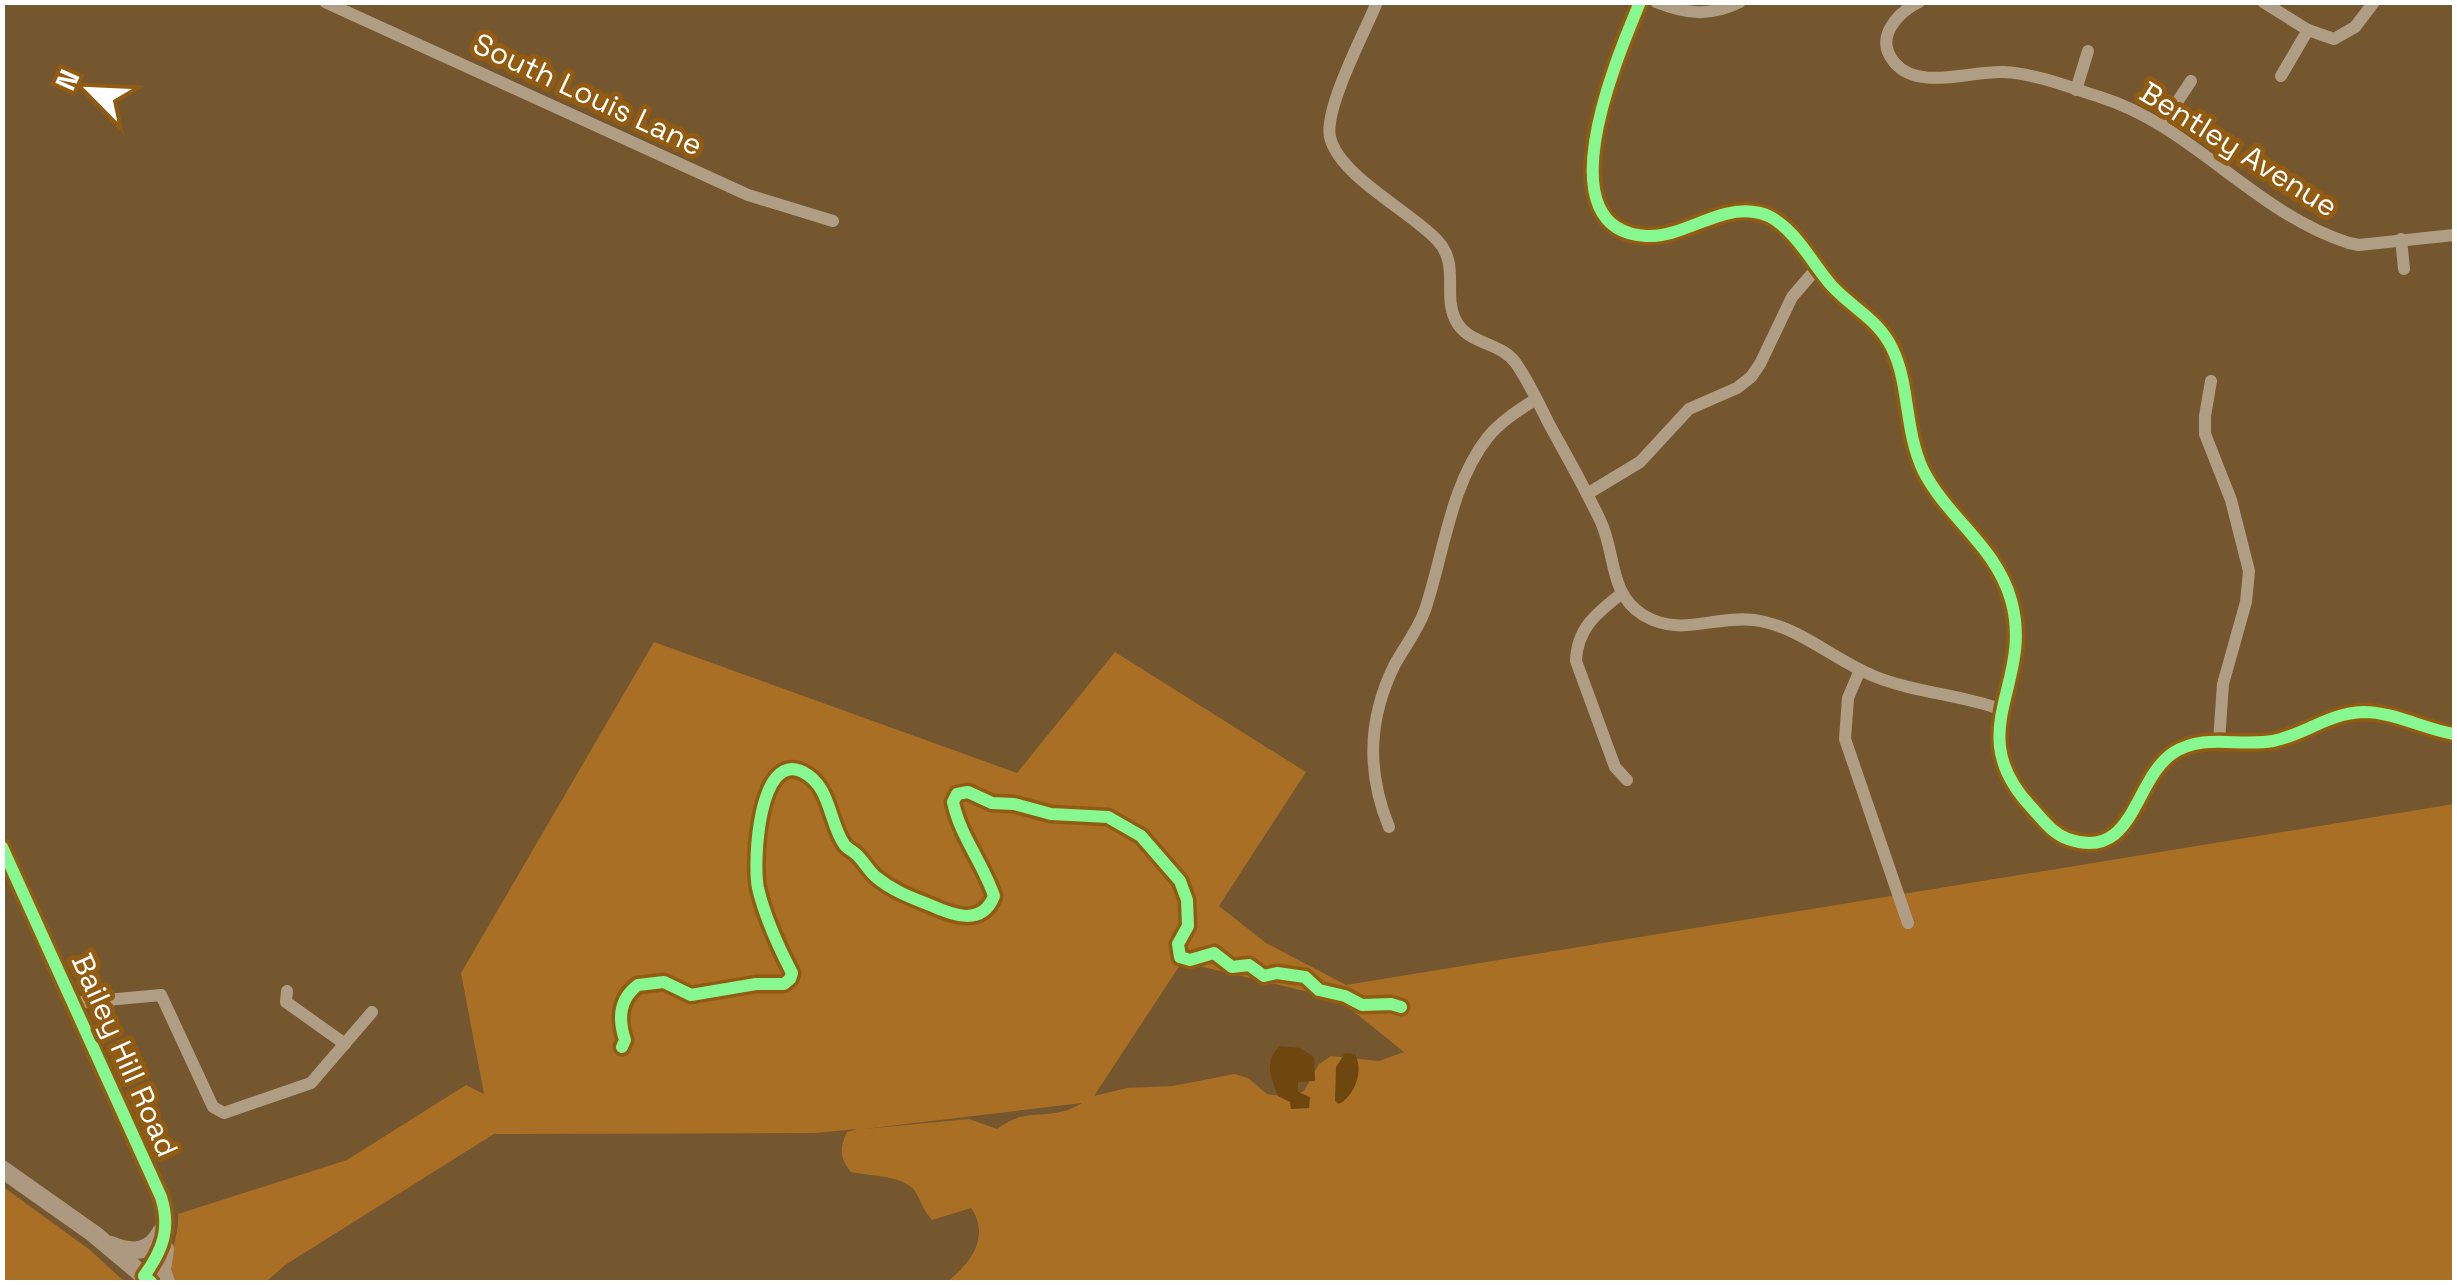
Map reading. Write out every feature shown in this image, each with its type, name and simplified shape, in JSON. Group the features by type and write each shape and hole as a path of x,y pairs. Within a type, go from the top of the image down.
{"main road":[{"name":"Bailey Hill Road","path":"2,848 154,1178 166,1212 166,1233 148,1279"},
{"path":"2,1169 106,1243 148,1279"},
{"path":"106,1243 128,1251 147,1248 160,1234 166,1212"},
{"path":"166,1233 162,1270 166,1282"}],"street":[{"name":"South Louis Lane","path":"325,2 748,195 833,222"},
{"path":"1377,2 1331,114 1332,142 1349,167 1442,246 1452,268 1455,320 1474,339 1512,358 1605,532 1621,594 1644,616 1670,626 1688,628 1730,619 1768,622 1794,632 1860,670 1900,685 1959,695 2000,709"},
{"path":"1640,2 1609,78 1597,122 1595,176 1599,201 1607,216 1628,232 1649,236 1744,211 1758,212 1782,224 1838,292 1866,313 1890,342 1920,463 1939,495 1992,557 2006,584 2017,641 2012,677 2000,709 1997,745 2004,770 2054,832 2070,840 2088,842 2121,830 2158,766 2188,745 2276,740 2343,714 2364,712 2386,714 2454,734"},
{"path":"1656,2 1702,14 1740,2"},
{"name":"Bentley Avenue","path":"1919,2 1900,12 1888,36 1887,48 1893,62 1905,72 1932,78 2004,72 2026,75 2136,110 2162,125 2248,191 2337,240 2359,245 2454,235"},
{"path":"2262,2 2308,30 2334,39 2346,35 2374,2"},
{"path":"2281,76 2308,30"},
{"path":"2076,90 2088,52"},
{"path":"2162,125 2191,81"},
{"path":"2401,239 2404,270"},
{"path":"1587,494 1640,462 1689,409 1737,388 1750,377 1792,296 1818,268"},
{"path":"2210,381 2205,434 2231,500 2248,572 2246,602 2223,684 2219,741"},
{"path":"1389,826 1376,796 1372,752 1374,724 1383,691 1424,613 1473,460 1507,418 1536,399"},
{"path":"1621,594 1587,624 1578,643 1576,661 1615,767 1627,780"},
{"path":"1860,670 1846,708 1845,738 1908,923"},
{"path":"286,992 286,1002 345,1044"},
{"path":"74,1003 159,994 222,1116 311,1083 372,1012"}],"shaded area":[{"path":"654,642 1017,773 1115,652 1306,772 1219,906 1266,943 1346,985 2454,804 2454,1282 947,1282 975,1249 979,1229 971,1208 932,1220 910,1186 894,1179 851,1172 842,1148 847,1132 857,1129 816,1133 494,1134 285,1265 266,1282 175,1282 171,1265 178,1214 347,1160 466,1085 484,1094 461,973","holes":["1182,962 1338,999 1404,1052 1379,1061 1331,1056 1319,1064 1304,1091 1291,1097 1267,1094 1248,1078 1234,1074 1094,1096","1082,1103 1059,1112 1019,1117 997,1129 969,1119 864,1129"]},
{"path":"1280,1046 1300,1048 1314,1057 1315,1081 1298,1082 1298,1092 1310,1097 1309,1108 1291,1109 1290,1102 1278,1096 1270,1064"},
{"path":"1345,1053 1355,1054 1358,1075 1350,1095 1339,1104 1335,1101 1336,1067"},
{"path":"2,1186 90,1250 125,1282 3,1282"}],"cycle path":[{"path":"1640,2 1605,96 1596,135 1593,172 1598,204 1615,226 1646,236 1673,232 1741,211 1769,216 1789,231 1832,286 1886,338 1902,376 1913,439 1923,470 1994,564 2011,600 2016,630 2000,730 2001,755 2011,780 2052,830 2068,839 2090,843 2107,839 2131,815 2160,765 2173,753 2197,744 2273,741 2339,716 2363,712 2454,734"},
{"path":"622,1047 622,1010 638,985 664,982 691,995 756,984 784,984 790,979 792,973 768,921 757,875 762,813 776,777 788,770 803,772 819,786 844,844 876,877 939,909 974,915 989,906 994,896 956,814 953,802 957,794 968,792 992,803 1014,804 1051,814 1108,817 1141,836 1180,881 1187,900 1188,926 1178,944 1180,957 1190,960 1214,953 1232,967 1249,965 1264,976 1277,973 1305,977 1319,990 1362,1005 1401,1007"},
{"path":"2,847 161,1197 165,1229 156,1257 144,1276 151,1282"}]}
